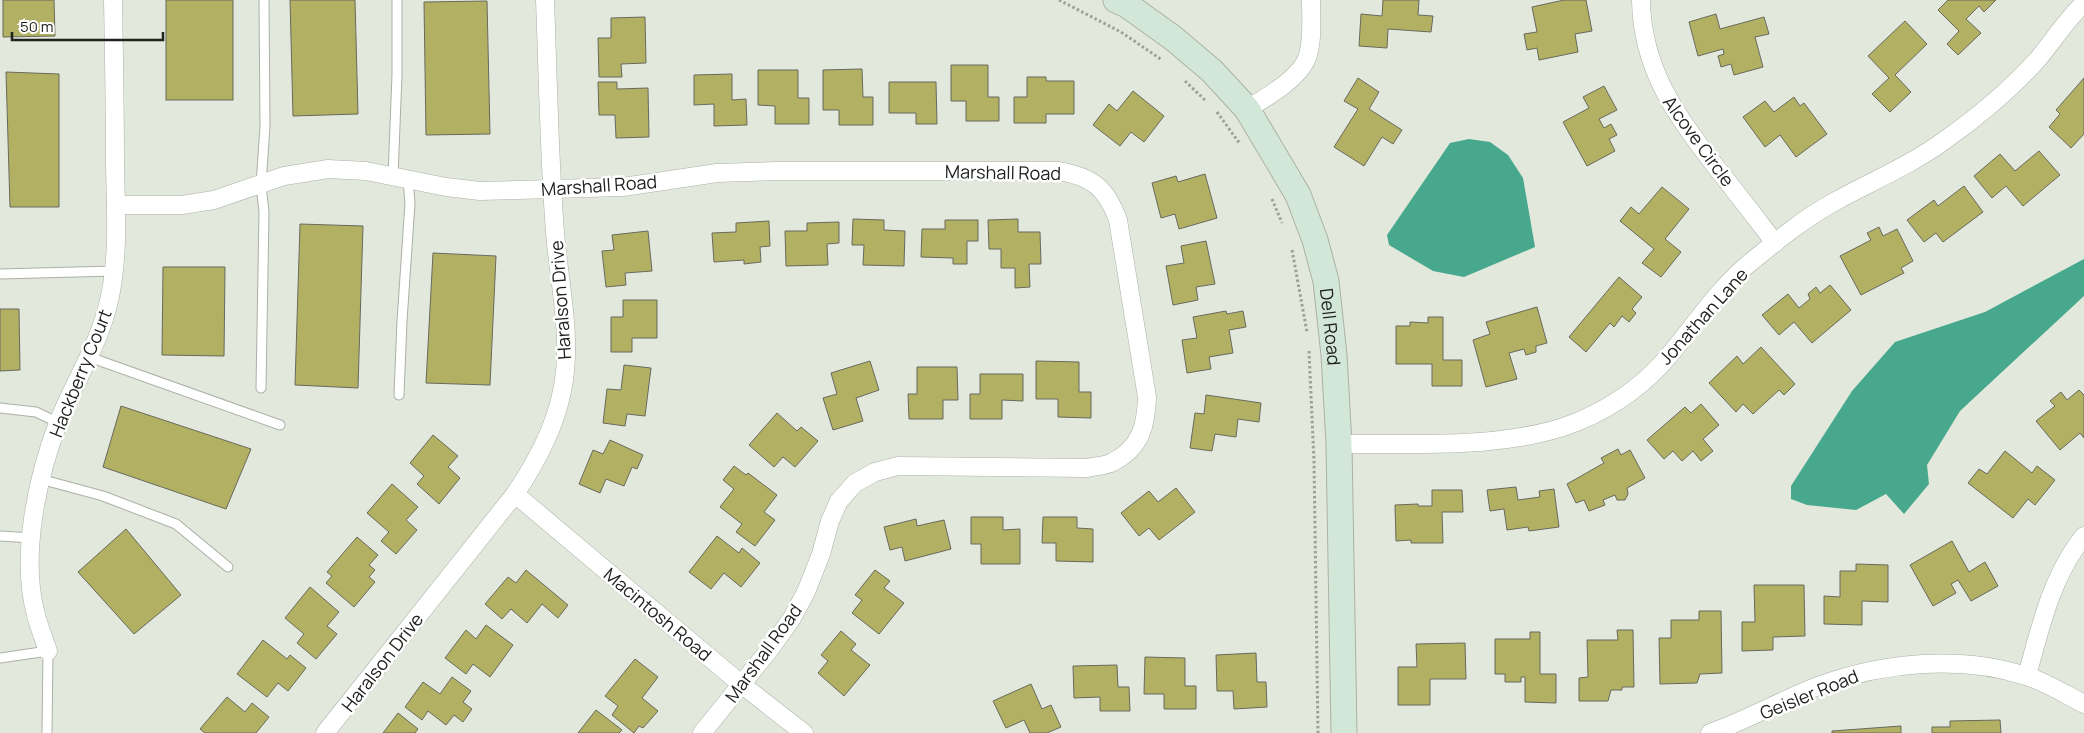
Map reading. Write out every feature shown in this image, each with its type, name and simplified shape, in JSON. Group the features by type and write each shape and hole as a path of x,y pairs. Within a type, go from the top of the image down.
{"street":[{"name":"Hackberry Court","path":"48,651 35,614 30,576 32,538 40,479 59,422 89,357 109,302 114,271 116,205 113,0"},
{"name":"Haralson Drive","path":"325,733 515,494 541,452 562,390 566,342 558,275 552,189 545,0"},
{"name":"Dell Road","path":"1116,0 1128,5 1212,71 1248,109 1298,195 1315,240 1326,281 1331,320 1339,444 1344,733"},
{"path":"1248,109 1268,97 1294,75 1308,56 1311,30 1311,0"},
{"name":"Alcove Circle","path":"1641,0 1642,25 1650,60 1665,94 1686,127 1775,243"},
{"name":"Jonathan Lane","path":"1339,444 1491,441 1550,432 1604,410 1652,373 1671,354 1713,299 1743,269 1775,243 1832,203 1928,152 1978,116 2008,90 2084,3"},
{"name":"Marshall Road","path":"116,205 182,205 214,200 284,176 328,169 366,171 446,187 480,191 623,187 717,172 778,171 1059,171 1079,174 1098,185 1111,202 1118,220 1147,397 1146,422 1134,446 1112,463 1087,468 898,466 875,472 855,483 839,501 830,521 821,554 806,592 792,618 770,649 702,733"},
{"name":"Macintosh Road","path":"515,494 741,684 804,733"},
{"path":"2027,676 2042,622 2058,579 2084,536"},
{"name":"Geisler Road","path":"1710,733 1737,724 1820,685 1865,671 1913,665 1960,663 2027,676 2084,704"}],"lane":[{"path":"261,388 264,212 261,185 265,126 264,0"},
{"path":"397,0 397,75 401,178 410,203 399,394"},
{"path":"0,274 114,271"},
{"path":"89,357 280,425"},
{"path":"0,408 36,412 59,422"},
{"path":"40,479 103,496 176,524 228,566"},
{"path":"0,536 32,538"},
{"path":"0,658 48,651 47,733"}],"path":[{"path":"1059,0 1121,32 1164,62"},
{"path":"1184,79 1209,103"},
{"path":"1215,109 1241,146"},
{"path":"1269,192 1284,226"},
{"path":"1291,243 1307,335"},
{"path":"1309,344 1314,461 1318,733"}],"shaded area":[{"path":"1469,139 1490,142 1508,155 1523,178 1535,247 1464,277 1433,271 1389,245 1387,235 1450,143"},
{"path":"2084,259 2084,296 1960,411 1927,465 1929,484 1904,514 1886,494 1856,510 1807,505 1791,499 1791,486 1852,391 1895,342 1985,312"}],"building":[{"path":"3,0 54,0 55,36 3,37"},
{"path":"166,0 233,0 233,100 166,100"},
{"path":"290,0 355,0 358,114 293,116"},
{"path":"1383,0 1419,0 1418,15 1433,16 1431,32 1388,29 1387,48 1359,46 1361,14 1382,16"},
{"path":"1564,0 1586,0 1592,31 1575,34 1578,52 1539,60 1537,48 1527,50 1524,34 1537,32 1532,7"},
{"path":"1948,0 1996,0 1984,12 1979,6 1966,19 1981,33 1958,55 1947,44 1959,31 1938,10"},
{"path":"487,1 490,134 426,135 424,2"},
{"path":"1716,14 1720,29 1764,17 1769,34 1755,37 1763,67 1734,75 1731,64 1721,67 1718,56 1724,54 1723,49 1698,56 1689,22"},
{"path":"645,17 646,63 621,64 622,77 599,77 598,38 611,38 611,18"},
{"path":"1905,21 1927,44 1895,75 1911,92 1890,112 1872,94 1889,78 1868,56"},
{"path":"951,65 988,65 988,97 999,97 999,121 966,121 966,101 951,101"},
{"path":"862,69 863,97 873,97 873,125 839,125 839,110 823,110 823,70"},
{"path":"758,70 798,70 798,98 809,98 809,124 775,124 775,106 758,105"},
{"path":"6,72 59,74 59,207 10,207"},
{"path":"732,74 732,100 746,99 747,125 714,126 714,104 694,105 694,75"},
{"path":"1027,77 1046,77 1046,81 1074,81 1074,114 1046,114 1046,123 1014,123 1014,97 1027,97"},
{"path":"1358,78 1379,92 1369,109 1402,130 1393,144 1382,137 1364,166 1334,147 1358,109 1344,101"},
{"path":"2084,78 2084,134 2071,148 2049,127 2060,114 2056,110"},
{"path":"598,82 617,82 617,89 648,88 649,137 616,138 615,115 599,115"},
{"path":"889,82 936,82 937,124 916,124 916,113 889,113"},
{"path":"1604,86 1617,110 1599,119 1604,128 1611,124 1617,135 1609,139 1615,151 1587,166 1563,122 1589,108 1583,97"},
{"path":"1133,91 1164,116 1144,142 1131,132 1120,146 1093,125 1109,104 1117,111"},
{"path":"1794,97 1800,106 1804,103 1827,134 1796,157 1780,135 1765,147 1743,117 1765,101 1774,112"},
{"path":"2039,151 2060,175 2023,206 2006,186 1992,198 1974,176 2000,154 2015,171"},
{"path":"1205,174 1217,218 1179,229 1175,214 1161,218 1152,183 1176,176 1178,182"},
{"path":"1964,186 1983,212 1943,242 1936,233 1924,242 1907,220 1934,200 1938,206"},
{"path":"1662,187 1689,209 1665,239 1681,252 1661,277 1642,263 1654,249 1620,221 1631,207 1639,214"},
{"path":"853,219 884,220 884,230 905,231 904,266 863,265 864,245 852,245"},
{"path":"1018,219 1018,232 1040,232 1041,264 1029,264 1030,287 1015,288 1015,268 1001,268 1001,249 989,249 988,220"},
{"path":"945,220 978,220 978,241 967,241 967,264 953,264 953,258 921,257 922,229 945,229"},
{"path":"769,221 770,246 760,247 761,262 744,264 744,260 714,262 712,233 736,232 736,223"},
{"path":"839,222 839,243 827,244 828,265 786,266 785,231 807,231 807,223"},
{"path":"300,224 363,226 358,388 295,385"},
{"path":"1879,227 1883,236 1897,229 1913,261 1901,268 1904,273 1861,295 1840,256 1871,240 1867,233"},
{"path":"648,231 652,271 625,273 626,285 606,287 602,251 614,250 612,235"},
{"path":"1206,241 1215,284 1196,287 1198,300 1173,305 1166,266 1184,263 1181,246"},
{"path":"433,253 496,256 490,385 426,383"},
{"path":"163,267 225,267 224,356 162,355"},
{"path":"1619,277 1642,297 1632,309 1636,313 1629,322 1622,316 1614,327 1610,323 1586,352 1569,337"},
{"path":"1830,285 1851,310 1812,343 1794,322 1779,335 1762,315 1788,294 1799,308 1810,299 1808,294 1816,287 1820,293"},
{"path":"623,300 657,300 657,338 632,338 632,352 611,352 611,317 623,317"},
{"path":"1537,307 1547,343 1536,346 1536,352 1526,355 1524,349 1509,353 1517,379 1486,387 1473,340 1490,334 1486,322"},
{"path":"0,309 19,309 20,370 0,371"},
{"path":"1226,311 1227,314 1243,311 1246,327 1229,330 1233,353 1209,357 1211,369 1187,373 1182,340 1197,338 1193,317"},
{"path":"1428,317 1443,317 1443,360 1462,360 1462,386 1432,386 1432,364 1396,364 1396,326 1410,326 1410,322 1428,323"},
{"path":"1761,347 1795,384 1784,395 1779,390 1753,414 1743,404 1736,412 1709,383 1737,356 1743,364"},
{"path":"870,361 879,390 856,398 863,421 833,430 823,398 837,394 831,373"},
{"path":"1036,361 1079,362 1079,392 1091,392 1091,418 1058,417 1058,399 1036,399"},
{"path":"624,365 651,368 645,416 627,414 625,426 603,423 607,389 621,390"},
{"path":"917,367 957,367 958,400 943,400 943,419 909,419 908,394 917,394"},
{"path":"980,374 1023,374 1023,401 1002,400 1002,419 970,419 970,394 980,394"},
{"path":"2079,390 2084,395 2084,438 2080,433 2060,450 2036,421 2055,406 2050,401 2061,392 2067,400"},
{"path":"1206,395 1261,403 1259,422 1238,419 1236,437 1215,434 1212,451 1190,448 1195,413 1204,414"},
{"path":"1701,404 1719,425 1703,439 1713,451 1701,461 1693,451 1682,461 1673,451 1664,459 1647,440 1685,407 1691,413"},
{"path":"121,406 251,449 226,509 103,467"},
{"path":"777,413 797,431 801,427 818,441 795,467 783,457 774,467 749,445"},
{"path":"433,435 458,456 448,467 460,478 439,504 417,484 424,476 410,463"},
{"path":"610,440 643,455 637,469 632,467 624,486 606,479 600,493 579,484 593,450 603,454"},
{"path":"1618,449 1621,455 1630,450 1645,478 1627,488 1628,494 1625,500 1617,500 1615,495 1603,500 1605,505 1589,511 1584,500 1576,503 1567,484 1604,463 1601,458"},
{"path":"2005,451 2032,473 2037,466 2055,480 2035,505 2028,499 2013,518 1968,483 1979,469 1987,474"},
{"path":"734,466 746,475 748,473 777,495 764,512 775,520 755,546 736,532 742,524 720,507 734,489 723,480"},
{"path":"392,484 418,507 406,520 417,530 396,554 381,541 389,532 367,513"},
{"path":"1516,487 1518,500 1540,497 1539,491 1554,489 1559,527 1529,531 1528,527 1507,530 1504,509 1490,511 1487,490"},
{"path":"1176,488 1195,512 1159,540 1149,528 1139,536 1121,513 1149,491 1158,502"},
{"path":"1432,490 1462,490 1463,512 1442,512 1443,543 1411,543 1411,540 1396,541 1395,505 1418,504 1418,506 1432,506"},
{"path":"971,517 1003,517 1003,530 1020,529 1020,564 981,564 981,544 971,544"},
{"path":"1043,517 1077,517 1077,528 1093,529 1093,562 1056,561 1056,543 1042,543"},
{"path":"916,519 917,526 944,520 951,549 905,561 902,547 890,550 884,527"},
{"path":"126,529 181,595 134,634 78,572"},
{"path":"717,536 739,553 742,548 760,563 741,587 724,573 711,589 689,572"},
{"path":"357,537 378,555 369,565 375,570 369,577 375,582 354,607 326,583 332,576 327,572"},
{"path":"1952,541 1969,572 1985,562 1998,586 1971,601 1958,580 1951,584 1956,593 1933,606 1910,565"},
{"path":"1856,564 1888,565 1888,602 1862,601 1862,625 1824,624 1824,596 1840,597 1840,571 1856,571"},
{"path":"526,570 568,605 558,618 542,604 527,623 511,609 502,619 485,604 508,577 516,583"},
{"path":"875,570 890,581 884,588 904,603 879,634 852,613 862,600 855,595"},
{"path":"1754,585 1804,585 1805,636 1773,637 1773,650 1742,651 1742,622 1755,622"},
{"path":"310,587 339,612 327,626 337,634 316,659 297,643 304,634 285,618"},
{"path":"1699,611 1721,611 1722,673 1700,674 1697,683 1660,684 1659,638 1671,638 1671,620 1699,620"},
{"path":"486,625 513,645 490,677 473,664 466,674 445,658 466,630 476,639"},
{"path":"1617,630 1633,630 1634,687 1622,687 1622,690 1611,690 1608,701 1579,701 1579,678 1588,677 1587,640 1618,640"},
{"path":"841,631 856,644 851,650 870,665 844,696 818,673 828,661 821,655"},
{"path":"1530,632 1540,632 1540,674 1556,674 1556,703 1525,702 1525,677 1521,677 1521,682 1505,682 1505,674 1495,674 1495,639 1530,639"},
{"path":"263,640 287,659 290,655 306,668 288,691 278,683 267,697 237,674"},
{"path":"1465,643 1466,679 1430,679 1430,705 1398,705 1398,667 1417,667 1416,644"},
{"path":"1256,653 1257,682 1266,682 1267,707 1234,709 1233,691 1217,691 1216,655"},
{"path":"1145,657 1185,658 1185,686 1196,686 1196,709 1164,709 1164,694 1144,694"},
{"path":"635,659 658,677 642,698 658,711 643,728 639,726 634,733 612,715 618,706 605,696"},
{"path":"1117,665 1118,687 1129,687 1130,711 1100,711 1100,697 1074,698 1073,666"},
{"path":"452,677 471,691 463,702 472,709 463,722 454,715 446,725 428,711 422,720 405,707 423,682 440,694"},
{"path":"1031,684 1042,709 1051,705 1061,727 1047,733 1030,733 1024,720 1006,728 993,701"},
{"path":"227,697 245,712 252,703 269,717 256,733 205,733 200,729"},
{"path":"596,710 622,730 619,733 578,733"},
{"path":"398,713 418,729 415,733 383,733"},
{"path":"2000,720 2001,733 1932,733 1932,727 1950,727 1950,721"},
{"path":"1901,726 1901,733 1832,733 1832,731"}]}
